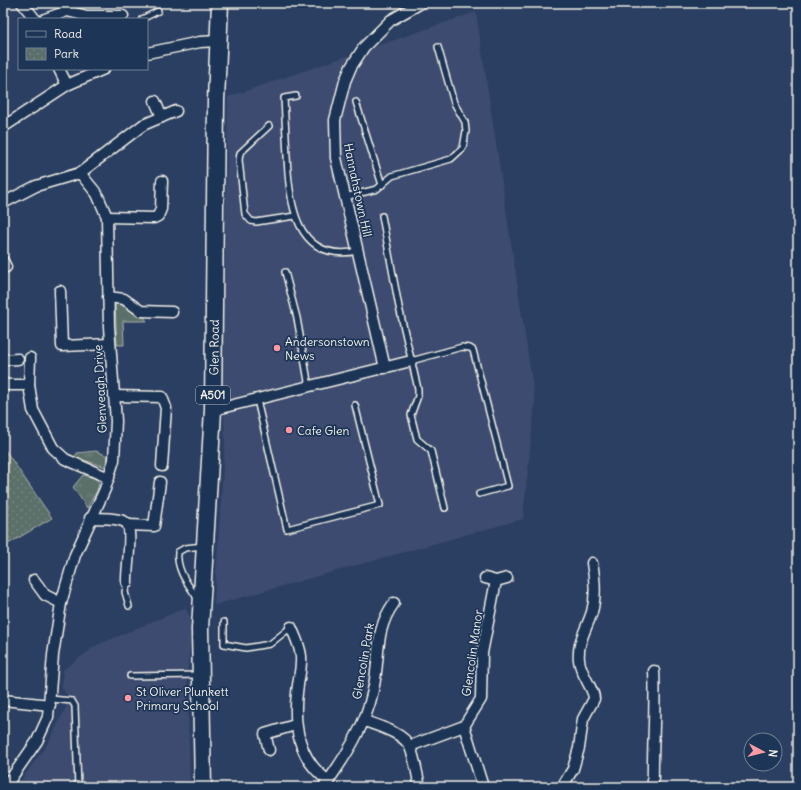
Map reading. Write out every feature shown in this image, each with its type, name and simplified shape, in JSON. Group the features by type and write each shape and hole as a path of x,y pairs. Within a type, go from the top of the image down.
{"main road":[{"name":"Glen Road","path":"203,787 200,675 202,604 213,410 218,41 220,3"}],"street":[{"path":"22,3 34,18"},
{"name":"Hannahstown Hill","path":"385,368 336,158 334,133 337,108 345,81 358,56 376,34 396,16 422,3"},
{"path":"48,18 67,11 87,16 123,16"},
{"path":"148,53 200,42 218,41"},
{"path":"60,70 67,85"},
{"path":"3,127 67,85 102,70"},
{"path":"155,101 162,116"},
{"path":"3,203 36,186 80,172 104,156 133,131 162,116 176,111"},
{"name":"Glenveagh Drive","path":"5,787 37,741 48,717 53,654 61,603 75,555 90,518 109,478 114,460 116,433 108,297 107,217 97,194 80,172"},
{"path":"107,217 154,218 158,216 161,209 162,181"},
{"path":"3,268 6,267 4,261"},
{"path":"60,292 62,346 110,344"},
{"path":"108,297 124,299 141,311 172,312"},
{"path":"30,358 29,385 33,410 37,421 58,454 65,459 109,478"},
{"path":"3,360 18,359"},
{"path":"213,410 411,361"},
{"path":"3,384 29,385"},
{"path":"114,396 162,397 166,408 162,466"},
{"path":"128,525 154,526 160,482"},
{"path":"90,518 124,521 128,525 130,532 126,573 127,583"},
{"path":"562,787 573,769 579,748 583,719 594,699 592,692 582,674 578,653 593,606 594,584 592,563"},
{"path":"485,578 496,581 507,578"},
{"path":"34,580 45,595 61,603"},
{"name":"Glencolin Manor","path":"464,726 481,699 482,653 496,581"},
{"name":"Glencolin Park","path":"326,784 364,721 374,690 382,624 394,603"},
{"path":"292,627 301,656 295,725 307,759 326,784"},
{"path":"653,787 652,752 656,705 654,671"},
{"path":"3,700 50,702"},
{"path":"364,721 392,732 402,738 410,746 420,787"},
{"path":"269,750 264,734 295,725"},
{"path":"410,746 464,726 483,787"}],"lane":[{"path":"144,18 158,11"},
{"path":"345,197 377,189 392,176 451,159 463,148 466,131 465,122 454,103 438,47"},
{"path":"296,96 284,98 289,186 295,216 305,234 319,247 342,254 358,251"},
{"path":"356,102 382,185"},
{"path":"269,126 240,153 239,160 245,214 251,221 256,222 295,216"},
{"path":"382,216 418,389 418,396 411,415 417,439 431,451 445,508"},
{"path":"285,272 296,318 309,387"},
{"path":"411,361 462,347 473,350 508,486 479,494"},
{"path":"257,400 287,528 380,505 355,405"},
{"path":"202,604 188,586 177,562 178,552 185,548 206,546"},
{"path":"127,583 125,592 129,606"},
{"path":"224,622 224,644 246,648 270,644 292,627"},
{"path":"130,676 200,675"},
{"path":"50,702 72,701 76,706 78,787"}],"shaded area":[{"path":"476,12 535,401 523,519 214,605 225,440 222,385 228,97"},
{"name":"St Oliver Plunkett Primary School","path":"185,608 193,623 187,675 190,787 16,787 49,742 66,707 67,695 62,688 63,670 97,645"}],"green space":[{"path":"120,302 143,316 147,321 123,321 124,345 117,345 115,304"},
{"path":"3,447 52,518 3,547"},
{"path":"96,451 108,456 105,467 75,457 77,453"},
{"path":"83,475 95,478 99,483 97,491 87,508 73,487"}],"place":[{"name":"Andersonstown News","path":"277,348"},
{"name":"Cafe Glen","path":"289,430"},
{"name":"St Oliver Plunkett Primary School","path":"128,698"}]}
